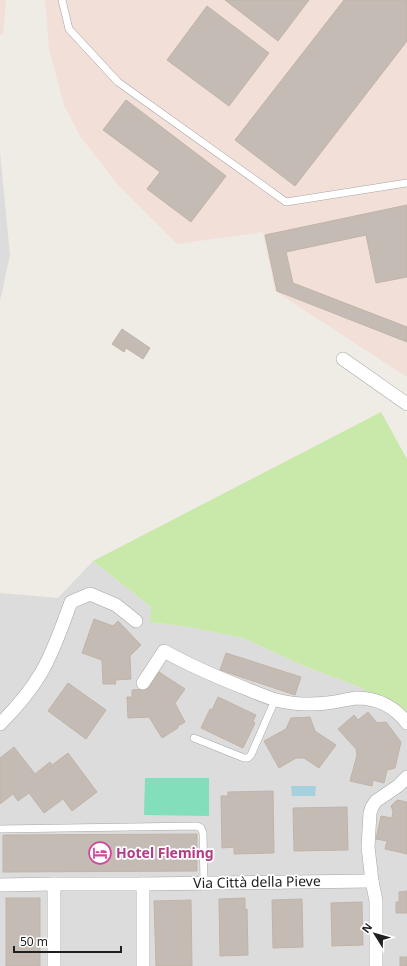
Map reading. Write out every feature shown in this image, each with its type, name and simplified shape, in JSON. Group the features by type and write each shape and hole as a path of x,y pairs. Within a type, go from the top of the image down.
{"street":[{"path":"343,359 407,404"},
{"path":"0,724 15,708 41,673 48,660 71,602 90,594 116,605 136,621"},
{"path":"143,683 164,651 196,668 275,700 315,704 357,698 371,699 384,704 402,717 407,723"},
{"path":"376,966 376,901 368,847 370,813 372,806 376,801 398,786 407,777"},
{"name":"Via Città della Pieve","path":"54,884 372,881"},
{"path":"0,885 54,884 54,966"},
{"path":"143,884 143,966"}],"lane":[{"path":"62,0 69,29 118,82 286,202 407,183"},
{"path":"194,738 244,758 248,758 275,700"},
{"path":"0,829 197,826 201,828 203,833 204,883"}],"shaded area":[{"path":"0,0 6,0 3,34 0,35"},
{"path":"45,0 407,0 407,377 275,291 263,232 177,244 119,186 80,136 64,105 49,48"},
{"path":"0,152 10,255 0,301"},
{"path":"93,561 151,607 151,622 189,627 243,638 304,666 357,686 407,710 407,966 0,966 0,593 58,598"}],"green space":[{"path":"381,412 407,459 407,712 357,686 304,666 243,638 189,627 150,622 151,607 93,561"},
{"path":"145,778 209,778 209,816 144,815"}],"water":[{"path":"291,786 316,786 315,796 292,796"}],"building":[{"path":"225,0 309,0 278,41"},
{"path":"344,0 407,0 407,41 295,186 235,140"},
{"path":"207,6 269,53 229,106 167,60"},
{"path":"126,100 226,176 191,222 147,189 160,172 103,130"},
{"path":"407,205 407,277 376,283 366,235 286,252 293,283 407,327 407,342 277,291 265,235"},
{"path":"122,329 150,348 143,359 126,348 124,352 112,344"},
{"path":"94,619 113,626 118,621 141,645 130,656 131,679 115,680 116,684 103,684 102,660 82,653"},
{"path":"226,653 301,677 295,695 220,670"},
{"path":"159,672 185,689 175,703 185,722 162,738 149,717 128,718 127,697 132,697 132,690 148,689"},
{"path":"68,683 106,710 86,739 48,711"},
{"path":"218,697 256,715 253,721 255,723 243,748 201,728 210,709 212,710"},
{"path":"368,712 377,723 386,722 401,742 395,768 387,770 384,783 373,780 372,786 350,781 357,755 356,749 338,729 354,715 358,720"},
{"path":"310,717 315,731 336,745 319,768 304,758 296,758 279,768 264,741 286,729 291,718"},
{"path":"14,747 35,774 50,762 52,765 68,753 97,792 72,811 63,799 44,813 29,793 18,801 13,794 0,804 0,758"},
{"path":"273,791 274,853 234,854 234,847 222,848 221,796 228,796 228,792"},
{"path":"397,800 407,802 407,854 385,849 387,841 376,839 381,816 392,818 393,811 391,806"},
{"path":"347,807 348,850 294,851 293,808"},
{"name":"Hotel Fleming","path":"197,834 197,871 3,872 3,835"},
{"path":"407,891 407,913 396,913 396,902 399,902 399,892"},
{"path":"6,898 40,898 40,966 6,966"},
{"path":"245,898 245,910 247,909 248,955 220,956 219,899"},
{"path":"302,899 303,947 273,948 272,900"},
{"path":"191,900 192,966 156,966 154,901"},
{"path":"362,902 363,945 332,946 331,903"},
{"path":"400,957 407,957 407,966 400,966"}],"place":[{"name":"Hotel Fleming","path":"100,853"}]}
